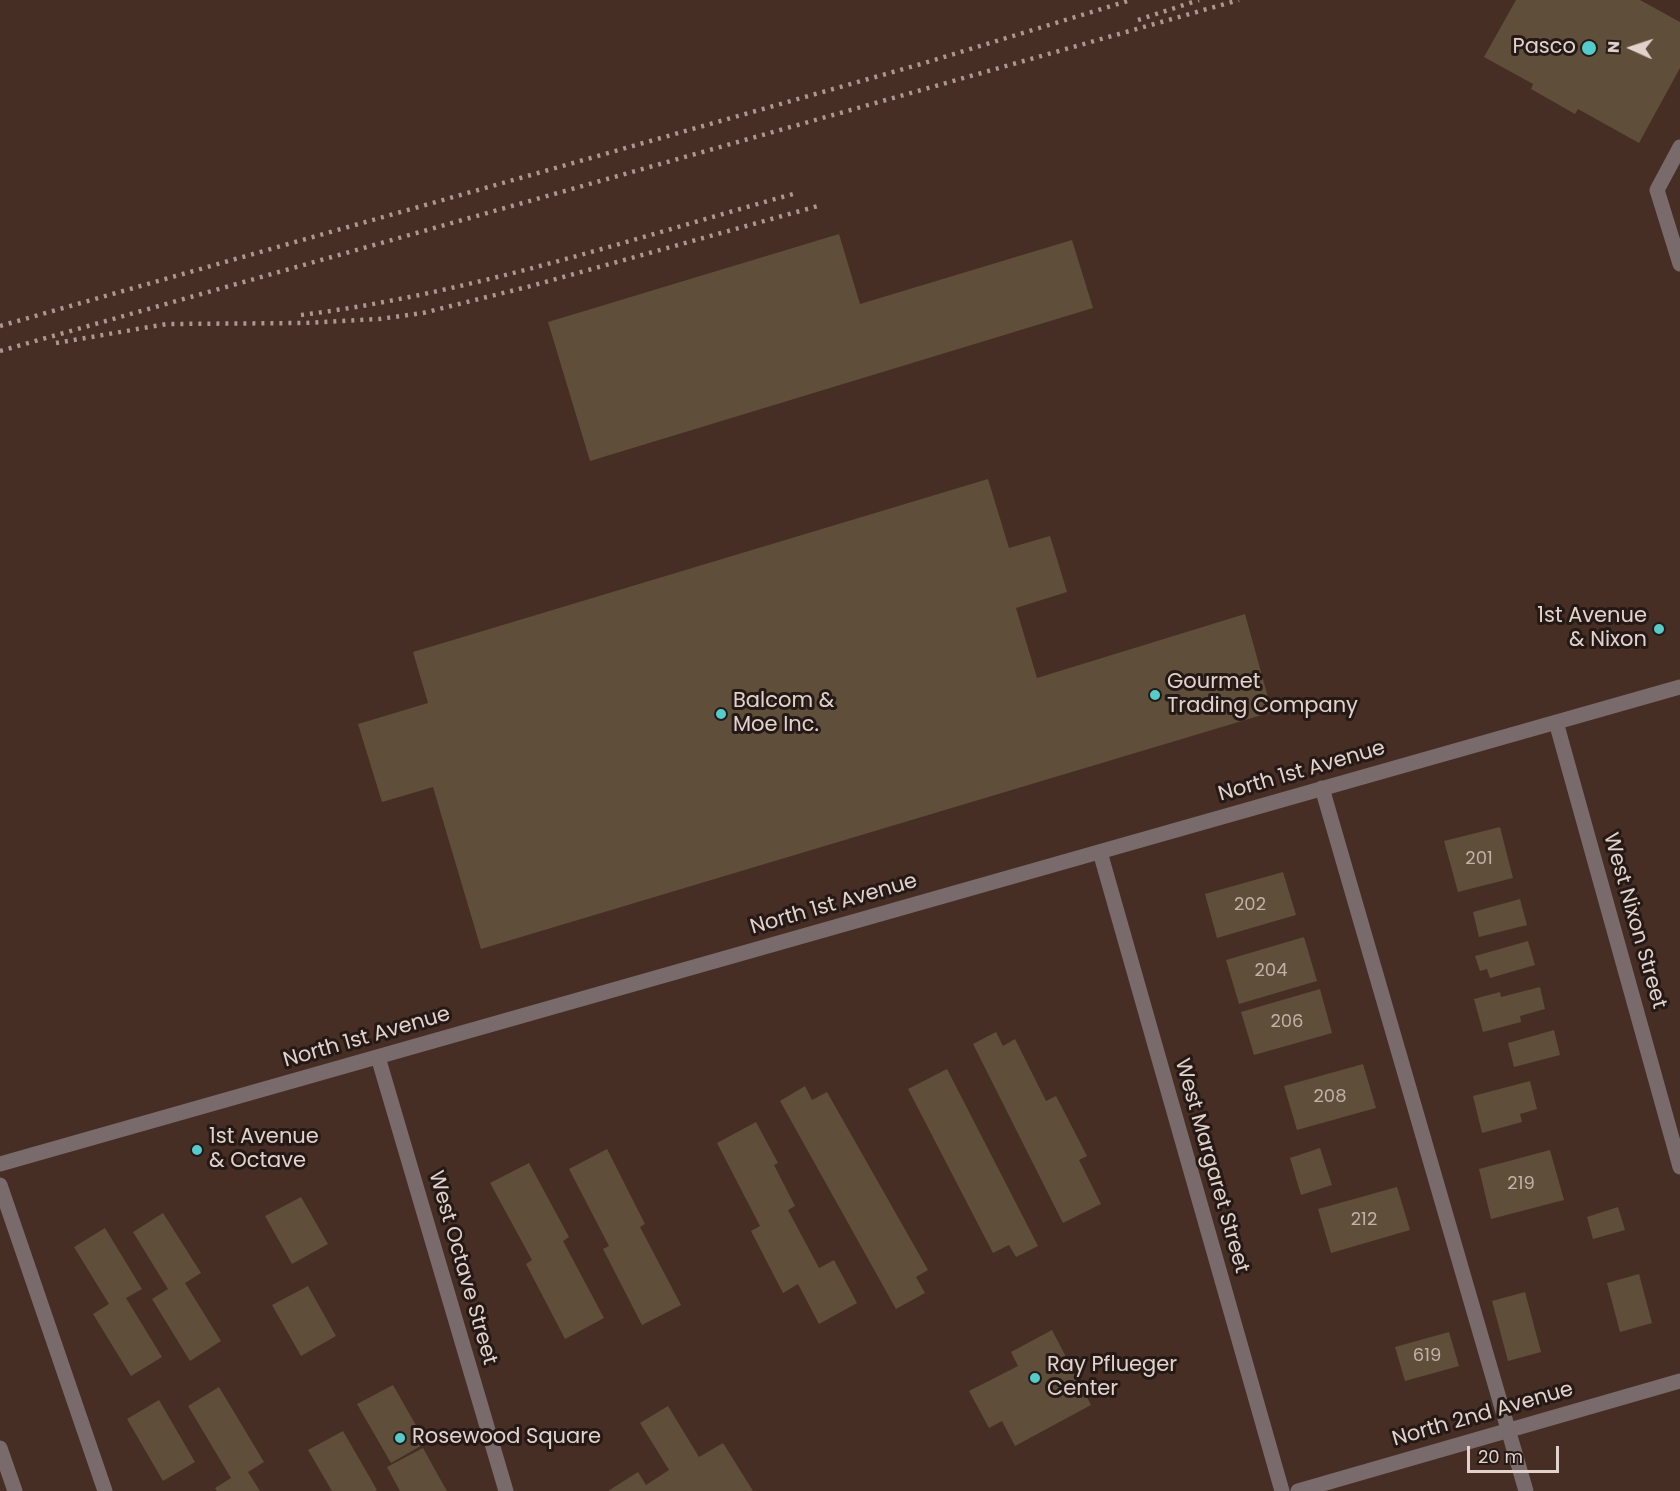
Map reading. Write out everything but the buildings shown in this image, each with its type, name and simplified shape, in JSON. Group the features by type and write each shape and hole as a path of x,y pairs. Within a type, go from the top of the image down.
{"street":[{"path":"1680,147 1657,190 1680,264"},
{"name":"North 1st Avenue","path":"0,1164 1680,687"},
{"name":"West Nixon Street","path":"1556,722 1680,1167"},
{"path":"1323,788 1526,1491"},
{"name":"West Margaret Street","path":"1100,852 1282,1491"},
{"name":"West Octave Street","path":"378,1057 506,1491"},
{"path":"0,1185 105,1491"},
{"name":"North 2nd Avenue","path":"1298,1491 1680,1381"},
{"path":"0,1448 15,1491"}],"railway":[{"path":"0,326 921,64 1131,0"},
{"path":"1138,20 1199,0"},
{"path":"0,351 1239,0"},
{"path":"301,315 426,294 549,264 793,194"},
{"path":"56,343 167,324 304,323 379,319 423,313 531,286 818,206"}],"place":[{"name":"Pasco","path":"1589,48"},
{"name":"1st Avenue & Nixon","path":"1659,629"},
{"name":"Gourmet Trading Company","path":"1155,695"},
{"name":"Balcom & Moe Inc.","path":"721,714"},
{"name":"1st Avenue & Octave","path":"197,1150"},
{"name":"Ray Pflueger Center","path":"1035,1378"},
{"name":"Rosewood Square","path":"400,1438"}]}
